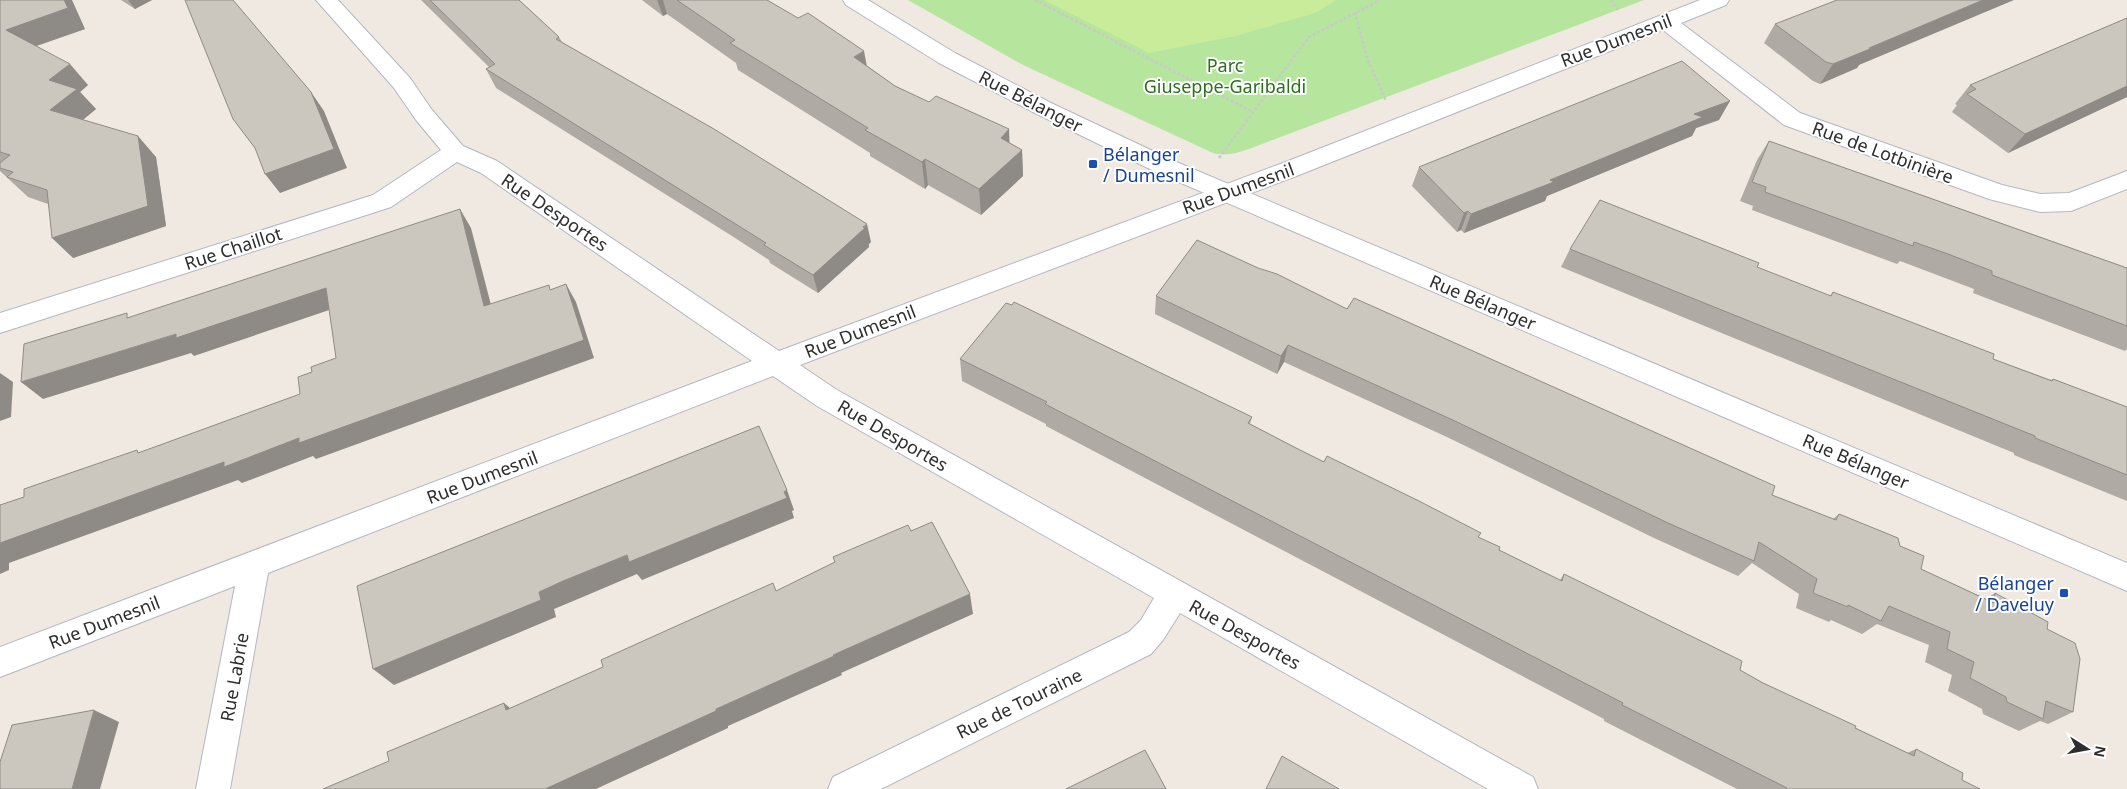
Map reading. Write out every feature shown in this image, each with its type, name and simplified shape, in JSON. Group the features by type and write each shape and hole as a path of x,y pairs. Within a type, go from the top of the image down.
{"street":[{"name":"Rue Desportes","path":"326,0 402,83 424,115 455,152 490,167 827,398 1521,789"},
{"name":"Rue Bélanger","path":"853,0 929,48 1166,168 2127,577"},
{"name":"Rue Dumesnil","path":"0,662 776,363 1227,193 1719,0"},
{"name":"Rue de Lotbinière","path":"1665,21 1792,119 1998,193 2040,203 2064,203 2082,199 2127,180"},
{"name":"Rue Chaillot","path":"0,323 382,200 400,190 455,152"},
{"name":"Rue Labrie","path":"213,789 254,564"},
{"name":"Rue de Touraine","path":"845,789 1140,643 1152,630 1174,594"}],"path":[{"path":"1035,0 1253,112"},
{"path":"1219,158 1310,37 1380,0"},
{"path":"1611,0 1620,13"},
{"path":"1355,12 1360,42 1370,70 1386,101"}],"green space":[{"name":"Parc Giuseppe-Garibaldi","path":"908,0 1644,0 1246,150 1218,154 1023,65"},
{"path":"1044,0 1337,0 1315,13 1236,36 1149,53"}],"building":[{"path":"0,0 64,0 68,8 6,30 70,64 49,80 77,89 50,110 138,136 148,206 52,238 47,190 7,177 13,172 0,168 0,163 10,155 0,152"},
{"path":"185,0 233,0 311,92 334,149 265,174 255,148 233,119"},
{"path":"430,0 519,0 559,37 556,39 714,129 867,224 863,227 865,228 813,275 764,245 766,243 486,69 495,64"},
{"path":"677,0 767,0 798,18 808,13 864,51 854,57 895,86 929,102 936,96 1009,129 1001,138 1022,150 979,189 925,159 922,162 865,130 868,128 730,43 735,40"},
{"path":"1837,0 1983,0 1833,64 1826,62 1775,24"},
{"path":"2127,18 2127,86 2025,134 1967,94 1976,89 1970,85"},
{"path":"1682,61 1730,101 1694,114 1703,117 1550,180 1554,182 1471,214 1468,211 1464,213 1419,167"},
{"path":"1769,141 2127,268 2127,326 1992,275 1992,271 1948,254 1914,242 1913,246 1765,192 1766,187 1752,182"},
{"path":"1600,200 1759,263 1757,267 1831,296 1833,292 1994,354 1993,359 2127,407 2127,475 2035,438 2035,436 1570,249"},
{"path":"460,209 484,306 549,285 550,290 566,284 584,340 299,443 299,438 224,467 224,462 0,543 0,505 24,497 24,489 137,450 138,453 300,394 298,377 312,372 311,367 336,358 326,288 176,338 176,334 21,382 24,344 127,313 127,318"},
{"path":"1197,240 1258,268 1277,274 1347,309 1354,298 1775,486 1772,495 1836,520 1839,514 1898,538 1900,546 1924,556 1921,569 1994,603 1995,593 2048,622 2047,629 2075,643 2080,659 2073,712 2046,701 2043,719 2007,702 2006,697 1970,678 1974,662 1947,649 1950,632 1889,606 1881,621 1848,605 1848,607 1813,593 1817,579 1759,542 1754,561 1668,523 1457,422 1288,345 1281,356 1156,296"},
{"path":"1014,302 1252,417 1248,423 1324,462 1327,456 1419,501 1481,533 1478,537 1500,547 1499,550 1562,581 1564,574 1742,661 1740,670 1763,683 1856,726 1855,728 1914,756 1916,749 1963,773 1962,780 1980,789 1786,789 1045,404 1047,402 960,359 1006,303 1012,305"},
{"path":"759,426 787,490 784,492 787,498 629,562 627,555 563,581 539,592 541,600 373,669 357,586"},
{"path":"932,522 970,594 833,655 545,789 323,789 389,761 387,752 504,703 506,710 603,667 601,660 773,583 776,591 835,562 833,557 908,525 911,531"},
{"path":"94,710 72,789 0,789 0,762 12,725"},
{"path":"1145,750 1166,789 1066,789"},
{"path":"1282,756 1339,789 1266,789"}],"place":[{"name":"Bélanger / Dumesnil","path":"1093,164"},
{"name":"Bélanger / Daveluy","path":"2064,593"}]}
